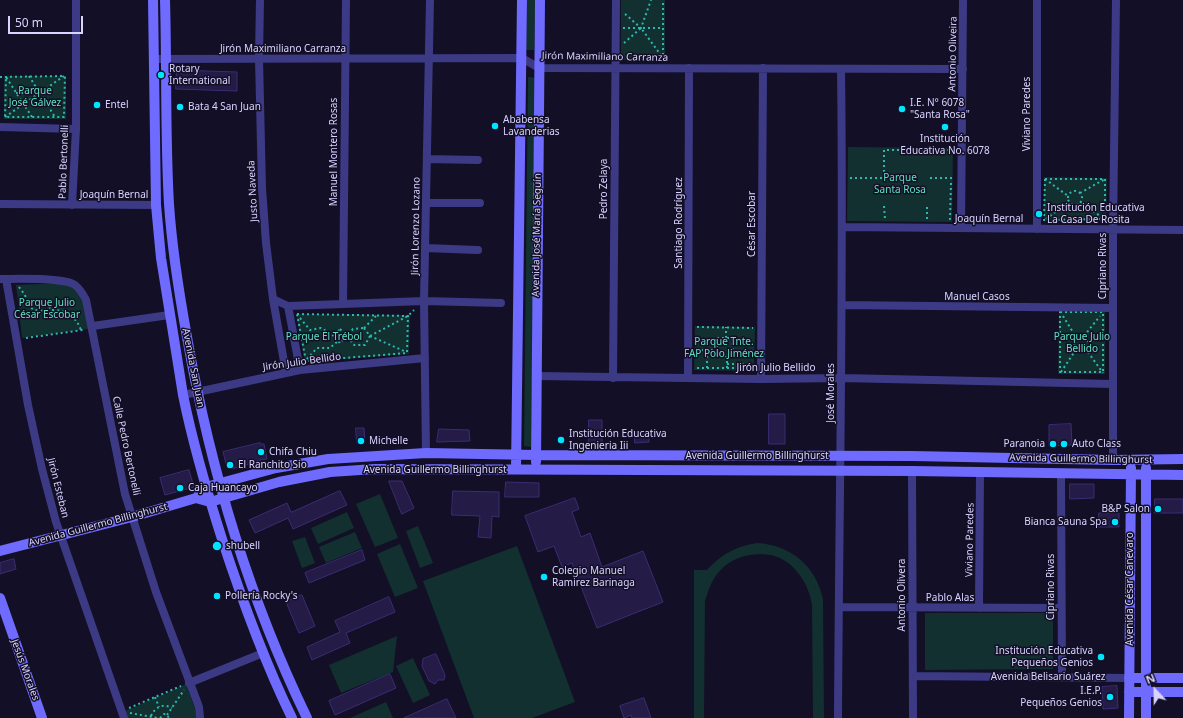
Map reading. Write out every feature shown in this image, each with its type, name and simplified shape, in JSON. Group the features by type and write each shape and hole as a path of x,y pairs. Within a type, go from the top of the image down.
{"main road":[{"name":"Avenida San Juan","path":"153,0 156,205 161,258 169,315 183,395 210,502 235,578 263,653 292,718"},
{"name":"Avenida San Juan","path":"165,0 169,205 176,270 197,391 224,498 248,574 273,642 307,718"},
{"name":"Avenida José María Seguín","path":"516,469 522,0"},
{"name":"Avenida José María Seguín","path":"536,470 540,0"},
{"name":"Avenida Guillermo Billinghurst","path":"206,486 276,468 328,459 426,453 536,455 912,456 1113,460 1183,459"},
{"name":"Avenida César Canevaro","path":"1129,718 1131,460"},
{"name":"Avenida César Canevaro","path":"1146,460 1146,718"},
{"name":"Avenida Guillermo Billinghurst","path":"210,502 279,482 330,472 375,469 912,471 1183,475"},
{"path":"206,486 196,498 210,502"},
{"name":"Avenida Guillermo Billinghurst","path":"0,551 132,517 196,498"},
{"name":"Jesús Morales","path":"0,598 42,718"},
{"name":"Avenida Belisario Suárez","path":"1129,678 1183,678"},
{"path":"1129,692 1183,692"}],"street":[{"name":"Pablo Bertonelli","path":"72,205 76,129 76,0"},
{"name":"Justo Naveda","path":"260,0 259,58 262,188 266,243 273,299 286,373"},
{"name":"Manuel Montero Rosas","path":"343,304 346,0"},
{"name":"Jirón Lorenzo Lozano","path":"426,453 424,301 430,0"},
{"name":"Pedro Zelaya","path":"613,378 616,0"},
{"name":"Antonio Oliveira","path":"961,228 963,0"},
{"name":"Viviano Paredes","path":"1037,0 1037,229"},
{"name":"Cipriano Rivas","path":"1113,460 1113,230 1116,0"},
{"name":"Jirón Maximiliano Carranza","path":"154,59 522,58 540,68 963,69"},
{"name":"Santiago Rodríguez","path":"688,378 689,68"},
{"name":"César Escobar","path":"761,379 763,68"},
{"name":"José Morales","path":"838,718 843,228 841,69"},
{"path":"1,124 76,129"},
{"path":"427,160 478,160"},
{"path":"426,203 480,203"},
{"name":"Joaquín Bernal","path":"0,204 156,205"},
{"name":"Joaquín Bernal","path":"843,228 1183,230"},
{"path":"425,248 478,250"},
{"name":"Calle Pedro Bertonelli","path":"3,279 65,281 76,286 86,300 93,327 125,494 156,592 199,707 200,717"},
{"name":"Jirón Esteban","path":"3,279 17,340 31,419 42,469 60,535 123,715"},
{"path":"273,299 288,306 424,301 502,303"},
{"path":"288,306 300,370"},
{"name":"Manuel Casos","path":"842,306 1060,309 1113,308"},
{"path":"93,327 169,315"},
{"name":"Jirón Julio Bellido","path":"183,395 300,370 425,358"},
{"name":"Jirón Julio Bellido","path":"536,376 761,379 841,378 1113,384"},
{"name":"Antonio Olivera","path":"912,471 913,718"},
{"name":"Viviano Paredes","path":"979,608 980,472"},
{"name":"Cipriano Rivas","path":"1061,473 1062,677"},
{"name":"Pablo Alas","path":"839,607 1061,608"},
{"path":"189,683 263,653"},
{"name":"Avenida Belisario Suárez","path":"913,676 1129,678"}],"path":[{"path":"622,40 622,46 641,28 651,0"},
{"path":"663,0 663,58"},
{"path":"622,17 622,11 641,28 663,58"},
{"path":"622,22 622,34"},
{"path":"622,28 663,28"},
{"path":"649,58 663,58"},
{"path":"29,76 55,117"},
{"path":"1,124 5,117 65,76"},
{"path":"5,117 64,117 65,76"},
{"path":"0,77 75,76"},
{"path":"6,77 32,117"},
{"path":"5,117 6,77"},
{"path":"16,93 40,93"},
{"path":"849,185 849,178 884,178 884,150 962,150"},
{"path":"952,157 953,150"},
{"path":"942,219 950,219 952,171"},
{"path":"930,178 962,178"},
{"path":"1044,178 1044,220"},
{"path":"1044,178 1114,179"},
{"path":"1044,178 1068,196 1069,202"},
{"path":"1068,196 1074,192 1080,193 1105,179"},
{"path":"1105,179 1105,219"},
{"path":"1080,193 1082,197 1081,202"},
{"path":"1037,229 1044,220 1069,202"},
{"path":"1069,202 1075,205 1081,202"},
{"path":"1081,202 1105,219 1113,230"},
{"path":"884,206 885,219 892,219"},
{"path":"927,206 927,219 934,219"},
{"path":"1044,220 1105,219"},
{"path":"17,286 25,285"},
{"path":"17,286 25,295 28,306 36,310 45,311 48,308 62,311 71,315 76,319 81,330"},
{"path":"17,286 18,293"},
{"path":"334,336 340,329 354,345 365,345 370,336 408,316 424,301"},
{"path":"288,306 297,314 310,330 321,328 334,336 338,341"},
{"path":"1060,309 1103,312 1113,308"},
{"path":"1060,309 1076,337 1074,342 1077,348"},
{"path":"1060,309 1060,383"},
{"path":"45,311 50,315 53,312 52,310"},
{"path":"1084,336 1103,312"},
{"path":"1103,312 1103,372"},
{"path":"297,314 408,316"},
{"path":"297,314 306,360"},
{"path":"300,370 306,360 317,348 330,348 338,341 340,343 353,329 364,328 376,316"},
{"path":"407,353 408,316"},
{"path":"17,340 93,327"},
{"path":"696,327 753,328"},
{"path":"364,328 370,336 407,353 425,358"},
{"path":"726,328 726,338"},
{"path":"1076,337 1080,335 1084,336 1088,341 1085,348"},
{"path":"717,338 726,338 732,338 733,357 717,357 717,338"},
{"path":"733,351 752,351 752,344"},
{"path":"1060,372 1077,348"},
{"path":"1077,348 1085,348"},
{"path":"1085,348 1113,384"},
{"path":"695,356 695,350 717,350"},
{"path":"707,350 707,368"},
{"path":"306,360 407,353"},
{"path":"727,357 727,368"},
{"path":"695,368 752,369 752,358"},
{"path":"727,364 752,364"},
{"path":"1060,372 1103,372"},
{"path":"123,715 155,697 189,683"},
{"path":"167,715 189,683"},
{"path":"155,697 159,707"},
{"path":"151,717 154,711 159,707 166,705 172,708"},
{"path":"123,715 159,718 163,714 167,715"}],"green space":[{"path":"527,0 535,0 534,50 526,50"},
{"path":"621,0 665,0 665,60 621,60"},
{"name":"Parque José Gálvez","path":"4,76 66,76 66,119 4,119"},
{"path":"528,77 536,78 531,447 524,446"},
{"name":"Parque Santa Rosa","path":"848,147 953,148 952,222 847,221"},
{"path":"1044,177 1107,178 1106,221 1044,221"},
{"name":"Parque Julio César Escobar","path":"64,283 77,290 83,303 88,329 22,338 16,285"},
{"name":"Parque Julio Bellido","path":"1059,312 1105,312 1105,374 1058,374"},
{"name":"Parque El Trébol","path":"296,314 410,315 409,354 305,362"},
{"name":"Parque Tnte. FAP Polo Jiménez","path":"695,326 755,327 754,371 694,370"},
{"path":"380,494 398,538 375,547 356,504"},
{"path":"347,512 354,528 318,544 311,528"},
{"path":"418,526 433,563 420,568 406,531"},
{"path":"355,532 362,548 326,563 319,547"},
{"path":"305,537 315,563 302,568 292,541"},
{"path":"757,543 781,548 800,559 808,567 820,587 823,599 824,718 813,718 812,605 808,589 799,574 787,562 771,555 760,554 745,556 728,563 713,579 705,601 704,718 694,718 694,570 707,570 724,555 736,549"},
{"path":"400,544 418,588 395,597 377,554"},
{"path":"517,546 575,702 532,718 474,718 423,581"},
{"path":"925,613 1053,613 1053,669 925,670"},
{"path":"397,636 393,672 341,693 329,665"},
{"path":"413,658 430,695 413,703 396,666"},
{"path":"186,684 195,709 196,718 128,718 125,711"},
{"path":"386,702 393,718 350,718"}],"building":[{"path":"177,70 237,72 237,91 176,89"},
{"path":"769,414 785,414 785,444 769,444"},
{"path":"589,420 602,420 602,443 589,443"},
{"path":"1071,424 1072,445 1049,446 1049,425"},
{"path":"356,428 364,428 365,443 357,443"},
{"path":"439,429 469,430 470,441 437,442"},
{"path":"635,434 649,434 649,442 635,443"},
{"path":"260,443 264,444 267,459 249,462 249,464 232,469 227,467 223,452"},
{"path":"189,470 194,487 165,495 160,478"},
{"path":"389,481 402,481 414,508 402,514"},
{"path":"506,482 539,483 539,497 505,497"},
{"path":"1070,484 1094,484 1094,498 1070,499"},
{"path":"340,491 347,505 293,529 288,518 255,533 249,520 287,503 291,512"},
{"path":"453,491 499,492 499,517 492,516 491,538 478,537 480,516 452,515"},
{"path":"575,498 579,509 572,512 581,537 590,533 602,567 643,551 663,602 597,628 572,563 562,567 554,546 538,552 525,516"},
{"path":"1155,499 1183,499 1183,513 1155,513"},
{"path":"1099,513 1119,513 1119,527 1099,527"},
{"path":"362,550 365,560 309,583 305,573"},
{"path":"14,559 16,569 0,574 0,563"},
{"path":"302,595 315,626 299,633 286,602"},
{"path":"389,597 395,612 346,633 350,643 312,660 307,647 340,632 335,621"},
{"path":"436,654 445,675 444,680 438,680 435,684 429,681 422,666 423,659"},
{"path":"390,674 396,688 335,715 329,701"},
{"name":"I.E.P. Pequeños Genios","path":"1117,686 1118,708 1103,709 1102,687"},
{"path":"644,698 651,718 632,718 631,715 624,718 620,706"},
{"path":"447,699 456,718 404,718"}],"place":[{"name":"Rotary International","path":"161,75"},
{"name":"Entel","path":"97,105"},
{"name":"Bata 4 San Juan","path":"180,107"},
{"name":"I.E. N° 6078 \"Santa Rosa\"","path":"902,109"},
{"name":"Ababensa Lavanderias","path":"495,126"},
{"name":"Institución Educativa No. 6078","path":"945,127"},
{"name":"Institución Educativa La Casa De Rosita","path":"1039,214"},
{"name":"Institución Educativa Ingenieria Iii","path":"561,440"},
{"name":"Michelle","path":"361,441"},
{"name":"Paranoia","path":"1053,444"},
{"name":"Auto Class","path":"1064,444"},
{"name":"Chifa Chiu","path":"261,452"},
{"name":"El Ranchito Sio","path":"230,465"},
{"name":"Caja Huancayo","path":"180,488"},
{"name":"B&P Salon","path":"1158,509"},
{"name":"Bianca Sauna Spa","path":"1115,522"},
{"name":"shubell","path":"217,546"},
{"name":"Colegio Manuel Ramirez Barinaga","path":"544,577"},
{"name":"Pollería Rocky's","path":"217,596"},
{"name":"Institución Educativa Pequeños Genios","path":"1101,657"},
{"name":"I.E.P. Pequeños Genios","path":"1110,697"}]}
